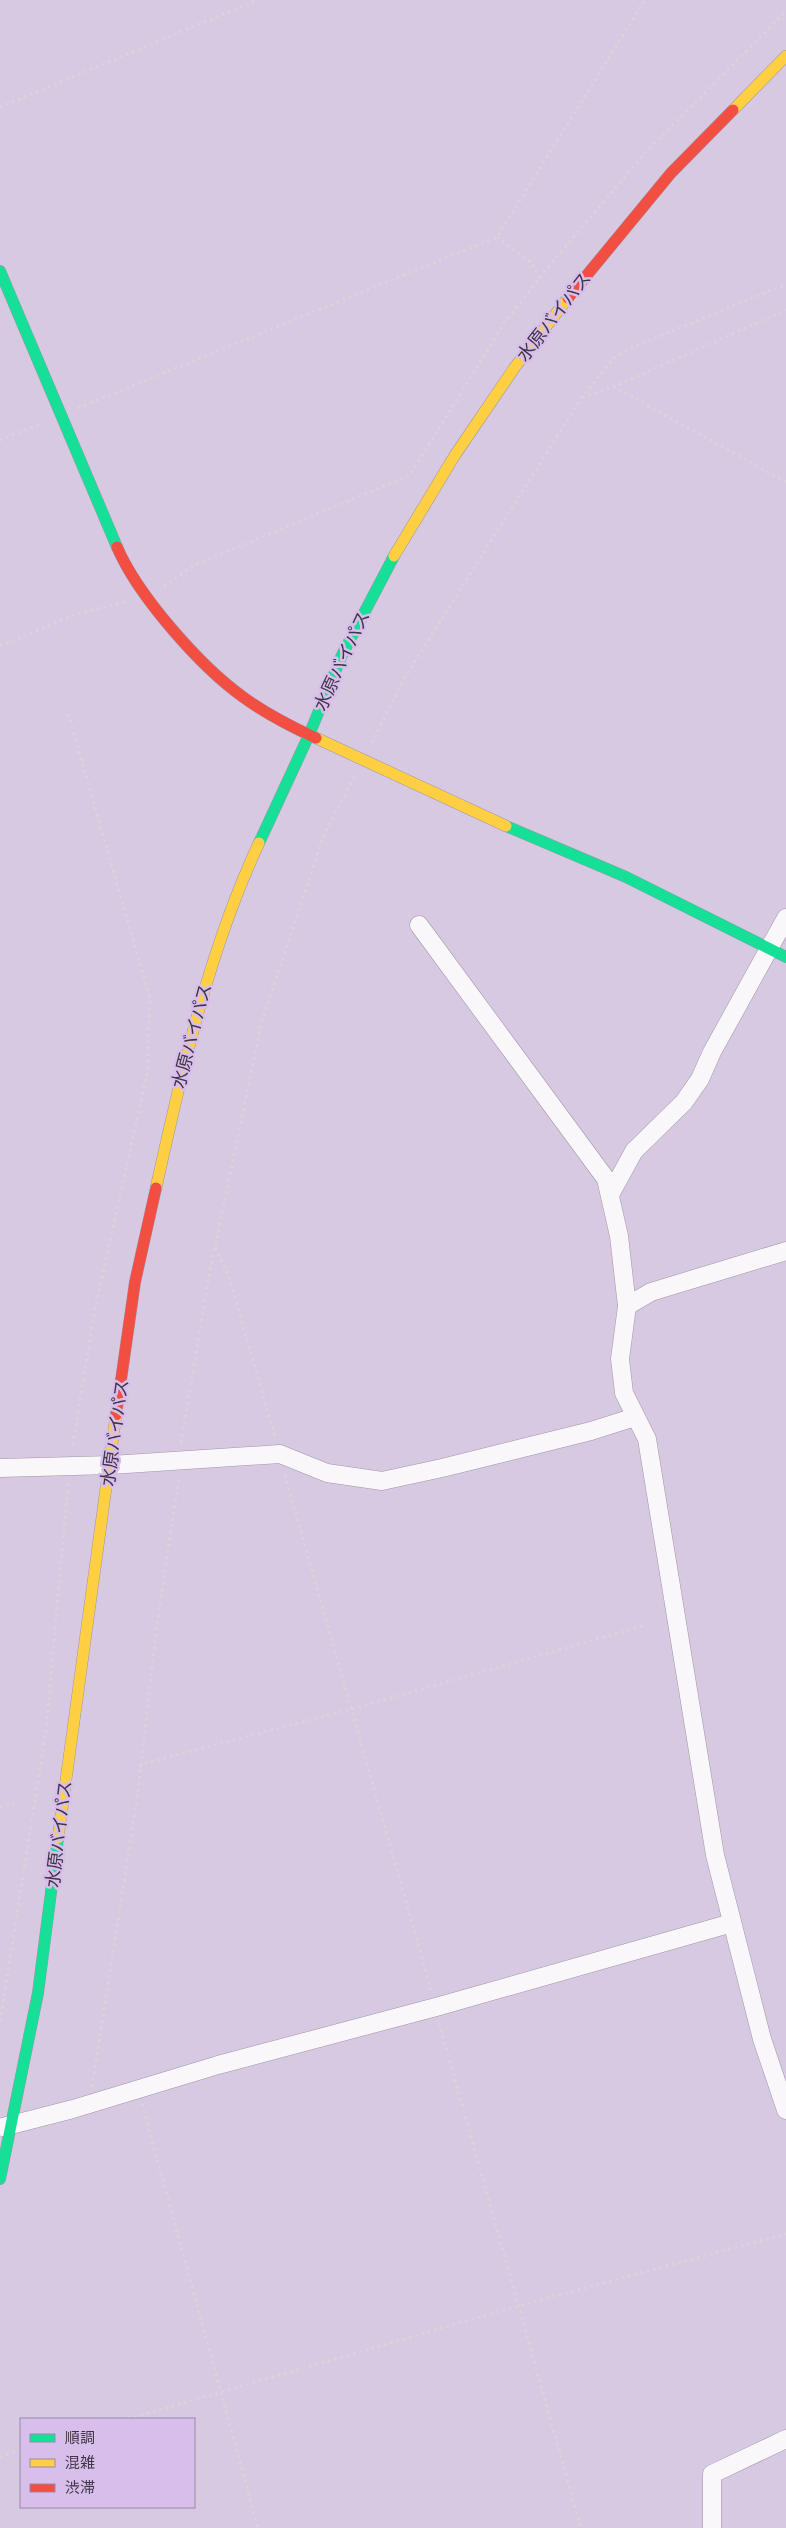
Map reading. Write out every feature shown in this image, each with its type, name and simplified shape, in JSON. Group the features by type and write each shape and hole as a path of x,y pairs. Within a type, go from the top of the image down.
{"main road":[{"name":"水原バイパス","path":"0,2179 6,2126 38,1993 71,1740 111,1465 135,1282 174,1101 207,982 251,860 310,734 342,655 389,564 455,455 515,367 596,263 671,173 786,56"},
{"path":"0,271 60,415 128,569 146,598 192,651 243,696 310,734 481,815 626,877 786,956"}],"street":[{"path":"610,1193 634,1151 684,1102 700,1079 712,1052 786,918"},
{"path":"419,925 606,1179 619,1236 627,1306 620,1359 624,1393 647,1439 715,1855 762,2039 786,2110"},
{"path":"627,1306 651,1292 786,1251"},
{"path":"0,1468 111,1465 280,1454 327,1473 382,1481 461,1464 635,1417"},
{"path":"6,2126 88,2104 218,2065 436,2007 732,1923"},
{"path":"712,2528 712,2474 786,2439"}],"path":[{"path":"0,107 257,0"},
{"path":"0,440 497,237 645,0"},
{"path":"0,646 76,614 146,598 195,565 410,475 505,322 539,279 646,152 786,11"},
{"path":"497,237 533,264 539,279"},
{"path":"369,749 403,680 582,397 614,358 631,348 786,284"},
{"path":"582,397 614,387 786,310"},
{"path":"614,387 786,482"},
{"path":"0,2021 46,1731 71,1466 95,1309 146,1074 150,998 68,714"},
{"path":"88,2104 138,1792 156,1631 179,1475 177,1460 215,1248 262,1021 323,837 355,776"},
{"path":"215,1248 229,1277 280,1454 581,2528"},
{"path":"140,1767 142,1764 352,1709 646,1625"},
{"path":"0,1807 19,1802"},
{"path":"135,2090 144,2109 258,2528"},
{"path":"131,2418 518,2306 786,2234"},
{"path":"0,2457 20,2450"}],"traffic: fast":[{"path":"0,271 117,547"},
{"path":"259,843 309,735 342,655 394,556"},
{"path":"506,826 626,877 786,957"},
{"path":"0,2179 38,1993 58,1838"}],"traffic: slow":[{"path":"733,110 786,56"},
{"path":"394,556 455,455 515,367 568,298"},
{"path":"316,738 506,826"},
{"path":"156,1188 198,1012 225,926 259,843"},
{"path":"58,1838 116,1415"}],"traffic: jam":[{"path":"568,298 671,173 733,110"},
{"path":"117,547 140,587 155,608 208,667 251,703 316,738"},
{"path":"116,1415 135,1282 156,1188"}]}
